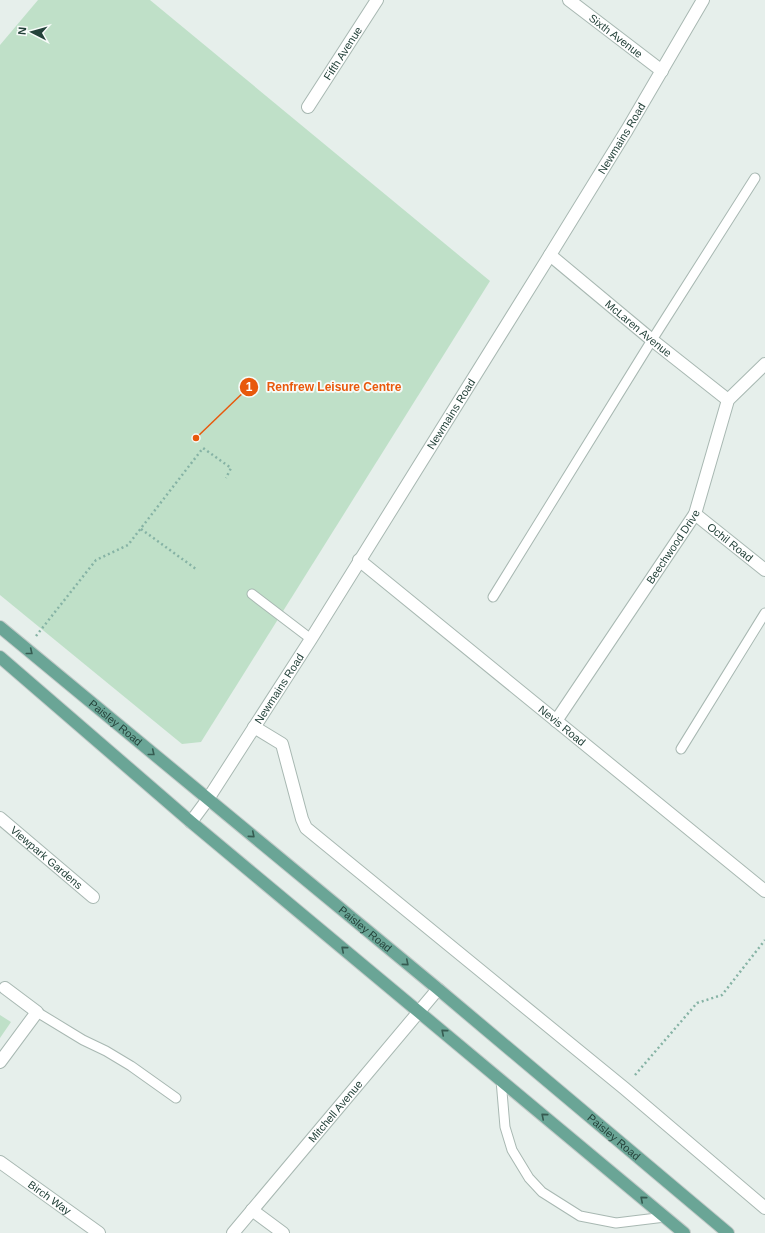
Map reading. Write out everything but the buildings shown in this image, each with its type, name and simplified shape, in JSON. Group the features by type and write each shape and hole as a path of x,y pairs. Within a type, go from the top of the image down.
{"main road":[{"name":"Paisley Road","path":"0,627 438,989 728,1233"},
{"path":"0,657 191,822 684,1233"}],"street":[{"name":"Fifth Avenue","path":"308,107 377,0"},
{"name":"Sixth Avenue","path":"569,0 662,71"},
{"name":"Newmains Road","path":"191,822 208,799 310,639 550,255 662,71 703,0"},
{"name":"McLaren Avenue","path":"550,255 652,340 728,400"},
{"name":"Beechwood Drive","path":"556,721 695,514 728,400 765,364"},
{"name":"Ochil Road","path":"695,514 765,570"},
{"name":"Nevis Road","path":"359,560 765,891"},
{"path":"254,727 282,744 302,819 306,828 624,1088 765,1208"},
{"name":"Viewpark Gardens","path":"0,818 93,897"},
{"path":"0,1062 37,1012 5,988"},
{"name":"Mitchell Avenue","path":"233,1233 438,989"},
{"name":"Birch Way","path":"0,1162 99,1233"},
{"path":"252,1210 283,1233"}],"lane":[{"path":"493,597 652,340 755,178"},
{"path":"252,594 310,639"},
{"path":"681,749 765,613"},
{"path":"37,1012 83,1040 124,1062 176,1098"},
{"path":"501,1080 505,1127 512,1150 529,1178 542,1192 580,1216 616,1223 665,1217"}],"path":[{"path":"26,648 96,560 128,545 203,448 231,468 226,478"},
{"path":"140,529 196,569"},
{"path":"624,1088 697,1003 722,995 765,940"}],"green space":[{"path":"38,0 150,0 490,281 201,742 182,744 0,595 0,45"},
{"path":"0,1015 11,1022 0,1038"}],"place":[{"name":"Renfrew Leisure Centre","path":"196,438"}]}
